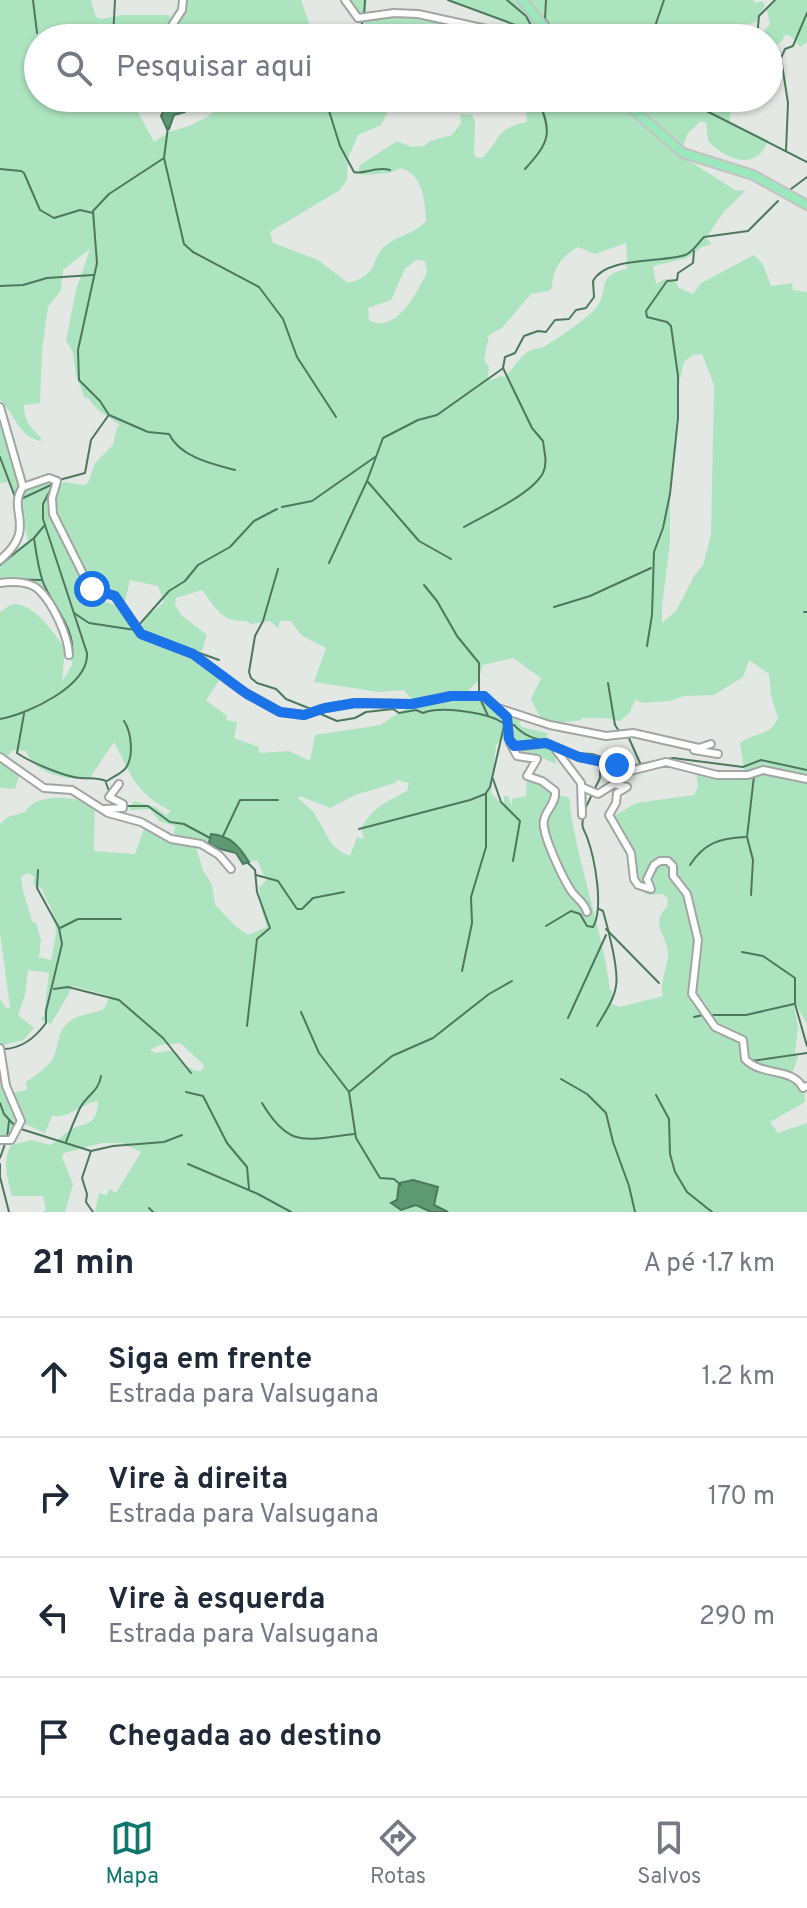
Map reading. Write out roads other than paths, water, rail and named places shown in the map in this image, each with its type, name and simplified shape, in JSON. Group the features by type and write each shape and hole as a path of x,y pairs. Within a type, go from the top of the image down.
{"main road":[{"path":"522,0 541,24"},
{"path":"636,112 683,153 753,175 807,205"}],"street":[{"path":"173,24 182,10 183,0"},
{"path":"345,0 358,18 394,13 418,14 464,24"},
{"path":"0,407 23,487 18,500 20,533 0,560"},
{"path":"23,487 45,479 57,480 52,498 53,514 89,586 115,596 139,633 193,654 271,708 304,715 355,703 412,704 461,696 487,697 508,719 510,742 517,756 536,758 527,776 542,781 555,791 555,799 544,819 544,828 560,871 587,912"},
{"path":"0,583 17,583 38,590 62,627 68,641 69,655"},
{"path":"495,707 567,729 606,736 633,733 699,748 711,744"},
{"path":"510,742 516,747 541,742 579,757 630,771 663,761 717,775 748,775 763,770 807,779"},
{"path":"684,745 695,751 718,754"},
{"path":"553,747 576,774 582,787 582,815"},
{"path":"0,757 41,787 72,790 101,809 141,822 171,839 201,844 219,855 231,869"},
{"path":"101,809 123,808 123,804 109,795 119,784"},
{"path":"582,787 598,794 614,784 627,787 617,793 609,815 631,853 634,879 638,885 651,889 646,880 654,865 660,861 665,860 673,866 673,876 685,889 693,913 698,947 692,993 706,1017 719,1030 743,1040 745,1059 754,1067 795,1077 803,1088 807,1086"},
{"path":"0,1048 6,1086 21,1124 11,1140 0,1140"}],"waterway":[{"path":"33,0 36,24"},
{"path":"114,24 115,0"},
{"path":"364,15 365,0"},
{"path":"448,0 513,24"},
{"path":"507,0 526,16 530,24"},
{"path":"546,0 545,19 549,24"},
{"path":"656,24 664,0"},
{"path":"758,24 759,16 775,0"},
{"path":"783,54 793,46 807,13"},
{"path":"783,71 788,103 786,151"},
{"path":"329,112 340,146 354,172 390,170"},
{"path":"525,169 544,144 547,128 542,112"},
{"path":"709,112 807,162"},
{"path":"168,127 164,158 184,244 193,252 259,287 283,319 297,357 336,417"},
{"path":"164,158 109,194 93,211 97,263 78,350 79,380 109,415 148,432 169,434 189,454 235,470"},
{"path":"0,169 24,173 40,210 54,218 80,210 93,213"},
{"path":"791,189 807,177"},
{"path":"464,527 519,496 543,473 543,441 532,428 503,368 505,357 515,353 524,336 538,331 546,332 555,320 569,319 576,310 586,308 594,297 593,281 600,273 622,264 685,255 704,237 748,231 778,201"},
{"path":"647,646 652,615 654,552 670,494 678,418 678,376 671,326 647,317 646,311 667,281 677,280 678,273 693,263 694,251"},
{"path":"0,286 23,285 47,278 93,275"},
{"path":"329,563 383,438 418,420 437,415 502,369"},
{"path":"59,480 85,473 91,440 108,416"},
{"path":"0,457 15,497"},
{"path":"282,507 312,501 375,457"},
{"path":"368,482 419,541 451,559"},
{"path":"21,499 51,485"},
{"path":"0,719 26,711 55,696 78,677 85,665 87,653 43,519 43,504 53,485"},
{"path":"138,626 169,591 185,581 198,565 230,547 254,521 277,509"},
{"path":"0,565 44,526"},
{"path":"34,538 43,582 71,637 72,657"},
{"path":"554,607 590,596 651,568"},
{"path":"278,569 263,621 255,636 249,672 257,683 276,689 286,699 311,709"},
{"path":"0,579 41,580"},
{"path":"424,585 457,636 479,663 479,696 488,716"},
{"path":"74,613 89,623 135,630"},
{"path":"175,644 219,660"},
{"path":"608,683 615,725 619,731"},
{"path":"316,712 337,721 355,718 366,712 393,709 399,713 416,710 423,713 439,710 470,712 514,725 532,738 567,749"},
{"path":"24,714 17,753 66,775 106,781"},
{"path":"107,781 125,769 130,759 130,739 124,721"},
{"path":"462,971 472,923 471,897 486,847 486,793 504,726"},
{"path":"628,736 640,763"},
{"path":"576,753 592,754 630,766 673,758 743,767 761,760 807,770"},
{"path":"585,809 600,778 600,763"},
{"path":"751,895 753,860 747,837 754,776"},
{"path":"493,779 501,802 520,821 513,861"},
{"path":"106,783 109,791"},
{"path":"359,829 485,794"},
{"path":"223,836 240,800 278,800"},
{"path":"126,806 148,806 170,822 184,824 210,838"},
{"path":"546,926 571,911 580,914 587,926 593,927 596,919 597,883 583,819"},
{"path":"690,865 701,851 713,843 745,837"},
{"path":"247,1026 257,939 270,928 257,892 255,870 248,863"},
{"path":"3,1049 28,1042 46,1023 62,944 59,928 37,888 38,870"},
{"path":"256,875 278,881 297,909 302,909 313,898 344,892"},
{"path":"597,1026 613,996 617,979 608,928 603,911 599,909"},
{"path":"60,928 78,919 121,919"},
{"path":"606,929 659,983"},
{"path":"568,1018 606,935"},
{"path":"742,952 763,956 795,978 795,1004 807,1046"},
{"path":"349,1092 392,1056 433,1038 489,994 512,981"},
{"path":"54,989 68,987 119,1000 163,1038 191,1073"},
{"path":"710,1015 746,1015 794,1004"},
{"path":"301,1012 319,1053 349,1092 356,1138 380,1178 394,1179 401,1185"},
{"path":"694,1017 703,1015"},
{"path":"751,1061 807,1053"},
{"path":"66,1142 79,1110 98,1086 101,1076"},
{"path":"561,1079 587,1094 606,1113 635,1212"},
{"path":"186,1092 203,1096 227,1143 247,1167 249,1189"},
{"path":"656,1095 669,1119 670,1154 675,1172 687,1192 712,1212"},
{"path":"0,1103 4,1114 14,1125"},
{"path":"262,1103 281,1128 291,1135 311,1139 354,1134"},
{"path":"7,1138 9,1121"},
{"path":"21,1129 91,1151 164,1142 182,1135"},
{"path":"0,1158 5,1144"},
{"path":"91,1151 82,1178 86,1202 93,1212"},
{"path":"0,1164 9,1212"},
{"path":"188,1164 291,1212"},
{"path":"149,1208 153,1212"}]}
